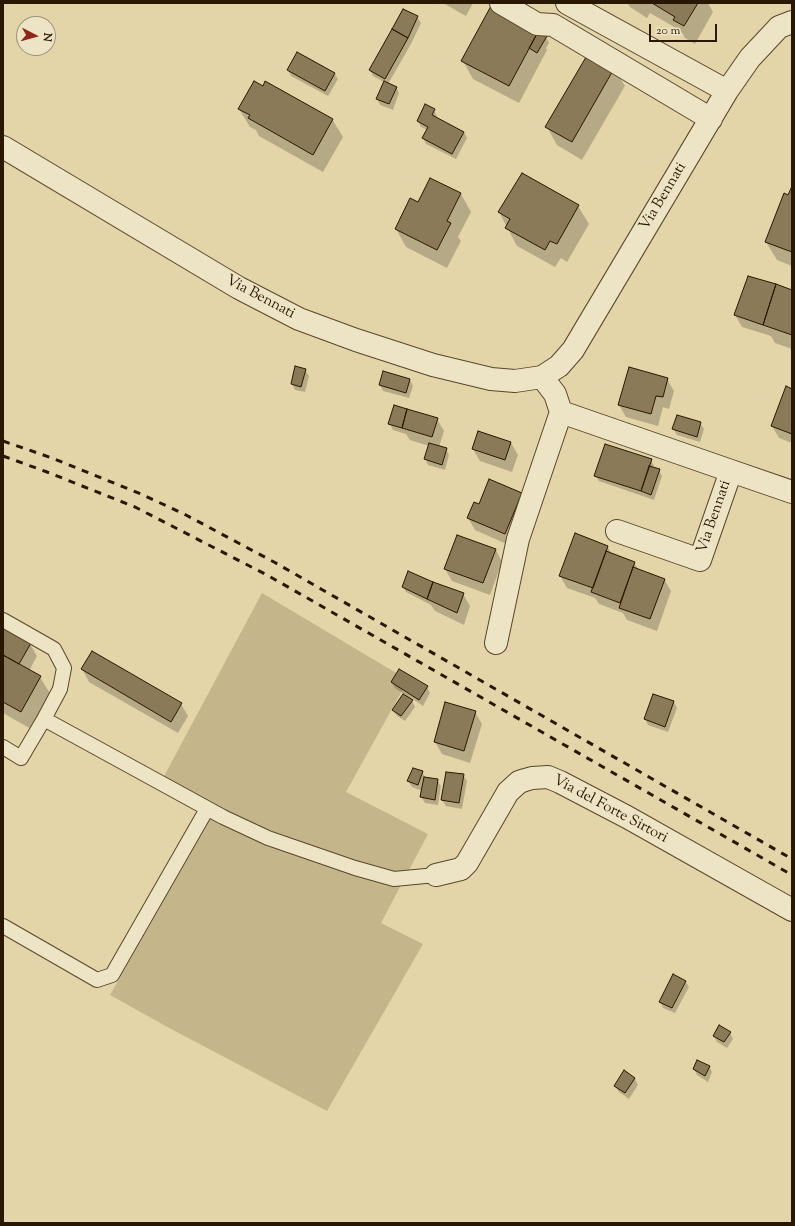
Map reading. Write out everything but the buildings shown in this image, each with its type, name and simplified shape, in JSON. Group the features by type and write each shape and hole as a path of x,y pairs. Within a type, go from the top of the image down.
{"street":[{"path":"501,3 537,24 553,25 711,119"},
{"path":"567,3 727,91"},
{"name":"Via Bennati","path":"3,147 239,288 299,319 356,340 433,365 491,379 515,381 542,377 559,366 573,350 727,91 750,58 779,27 792,22"},
{"path":"496,643 518,539 561,412 555,394 542,377"},
{"name":"Via Bennati","path":"561,412 731,471 700,560 618,531"},
{"path":"731,471 792,492"},
{"name":"Via del Forte Sirtori","path":"436,876 461,869 467,863 508,792 519,782 532,778 548,778 560,782 627,817 792,910"}],"lane":[{"path":"3,620 54,649 64,668 60,689 22,758 3,747"},
{"path":"44,719 207,808 268,838 355,868 394,879 436,876"},
{"path":"3,926 97,980 112,976 207,808"}],"shaded area":[{"path":"262,593 408,680 346,792 428,834 381,923 423,944 327,1111 171,1029 110,995 216,809 162,780"}],"railway":[{"path":"3,441 52,458 141,494 186,515 274,562 792,859"},
{"path":"3,456 135,507 267,575 792,875"}]}
